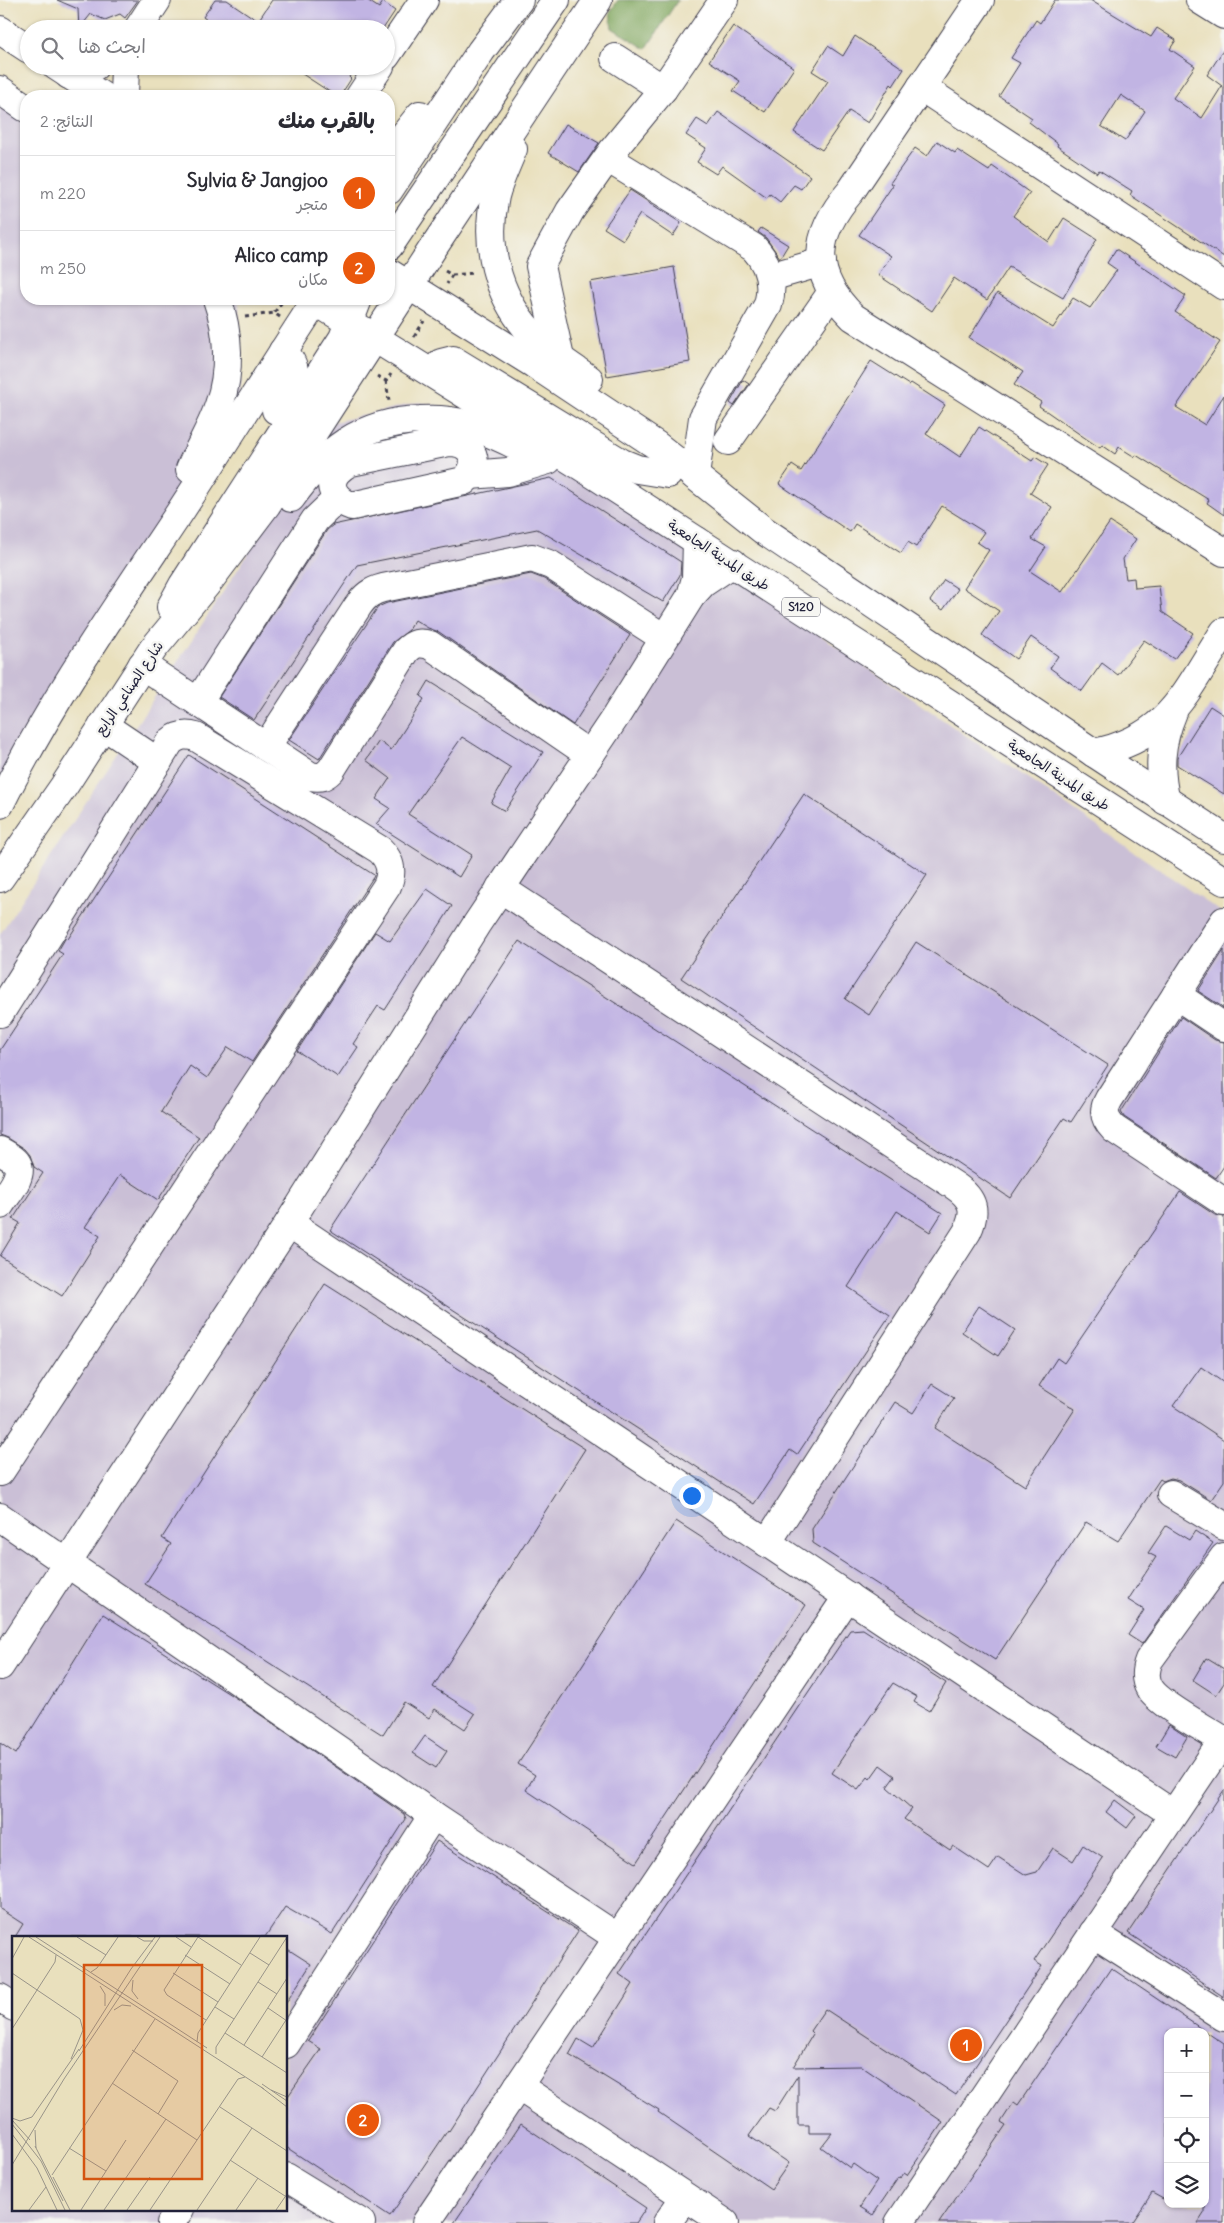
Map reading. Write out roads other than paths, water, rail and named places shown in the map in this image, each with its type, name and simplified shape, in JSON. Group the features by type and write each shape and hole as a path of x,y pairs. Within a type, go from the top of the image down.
{"main road":[{"path":"144,20 157,0"},
{"path":"395,43 424,0"},
{"path":"395,181 481,51 518,0"},
{"path":"395,237 556,0"},
{"path":"598,0 528,107 495,195 491,219 491,244 495,270 515,313 530,332 618,403 656,445"},
{"path":"560,358 540,266 570,211 609,159 613,150 664,89 724,0"},
{"path":"980,0 851,190 834,210 828,222 822,248 824,278 832,292 852,317 865,323 1224,552"},
{"path":"1200,0 1224,15"},
{"path":"0,30 20,43"},
{"path":"395,144 457,70 481,51"},
{"path":"614,58 664,89"},
{"path":"68,75 92,90"},
{"path":"124,90 125,75"},
{"path":"364,90 374,75"},
{"path":"921,87 1224,286"},
{"path":"0,90 20,104"},
{"name":"شارع الصناعي الرابع","path":"395,288 528,107"},
{"path":"609,159 754,248 764,260 770,278 771,296 768,305 703,418 702,482"},
{"path":"851,190 838,224 835,253 841,283 847,297 865,323"},
{"path":"770,278 822,262"},
{"path":"395,288 534,364 656,445 763,530 1094,753 1224,838"},
{"path":"395,288 668,474 690,484 702,482"},
{"path":"728,441 832,292"},
{"path":"0,804 31,745 81,661 172,524 312,305"},
{"name":"طريق المدينة الجامعية","path":"337,305 354,310 376,338 733,563 1224,881"},
{"path":"370,305 376,338"},
{"name":"شارع الصناعي الرابع","path":"3,876 148,657 206,585 267,504 376,338 389,305"},
{"path":"172,524 192,465 220,404 227,370 226,334 220,309"},
{"path":"148,657 169,610 183,585 343,338 354,310"},
{"path":"169,610 176,573 189,547 292,385 295,373 292,360 283,351"},
{"path":"436,375 441,363 453,360 622,464 637,469 668,474"},
{"path":"148,657 209,603 232,578 304,480 324,458 348,439 391,423 436,419 466,424 548,460 584,468"},
{"path":"449,442 458,442 471,452 474,468 464,481 457,484 352,506 338,498 332,485 334,474 341,467 351,462 449,442"},
{"path":"470,475 508,472 548,460"},
{"path":"198,702 315,520 338,498"},
{"path":"691,596 696,578 697,541"},
{"path":"266,747 364,597 378,590 532,558 552,565 664,638"},
{"path":"0,1666 9,1632 66,1564 289,1223 500,888 590,755 691,596 703,583 733,563"},
{"path":"1094,753 1131,743 1147,734 1162,722 1174,709 1224,632"},
{"path":"148,657 198,702 310,776 318,778 326,776 406,651 412,645 421,642 430,645 590,755"},
{"path":"1166,801 1160,762 1162,744 1174,709"},
{"path":"104,725 158,762"},
{"path":"0,1013 170,742 176,738 189,735 196,737 380,850 390,863 390,879 0,1472"},
{"path":"500,888 955,1186 966,1194 973,1206 973,1220 967,1232 768,1543"},
{"path":"1220,936 1176,996 1109,1098 1105,1106 1104,1115 1114,1129 1221,1194"},
{"path":"1176,996 1224,1027"},
{"path":"0,1151 16,1162 19,1169 18,1176 0,1205"},
{"path":"289,1223 1173,1814"},
{"path":"1171,1494 1224,1526"},
{"path":"0,1517 66,1564 618,1938"},
{"path":"899,2223 1224,1739 1154,1694 1147,1681 1146,1674 1149,1660 1224,1557"},
{"path":"426,2223 848,1596"},
{"path":"288,2041 434,1814"},
{"path":"1093,1933 1224,2017"},
{"path":"0,1998 12,2005"},
{"path":"518,2086 725,2223"},
{"path":"288,2178 360,2223"},
{"path":"666,2223 685,2196"},
{"path":"171,2223 179,2210"}],"place":[{"name":"Sylvia & Jangjoo","path":"966,2045"},
{"name":"Alico camp","path":"363,2120"}]}
